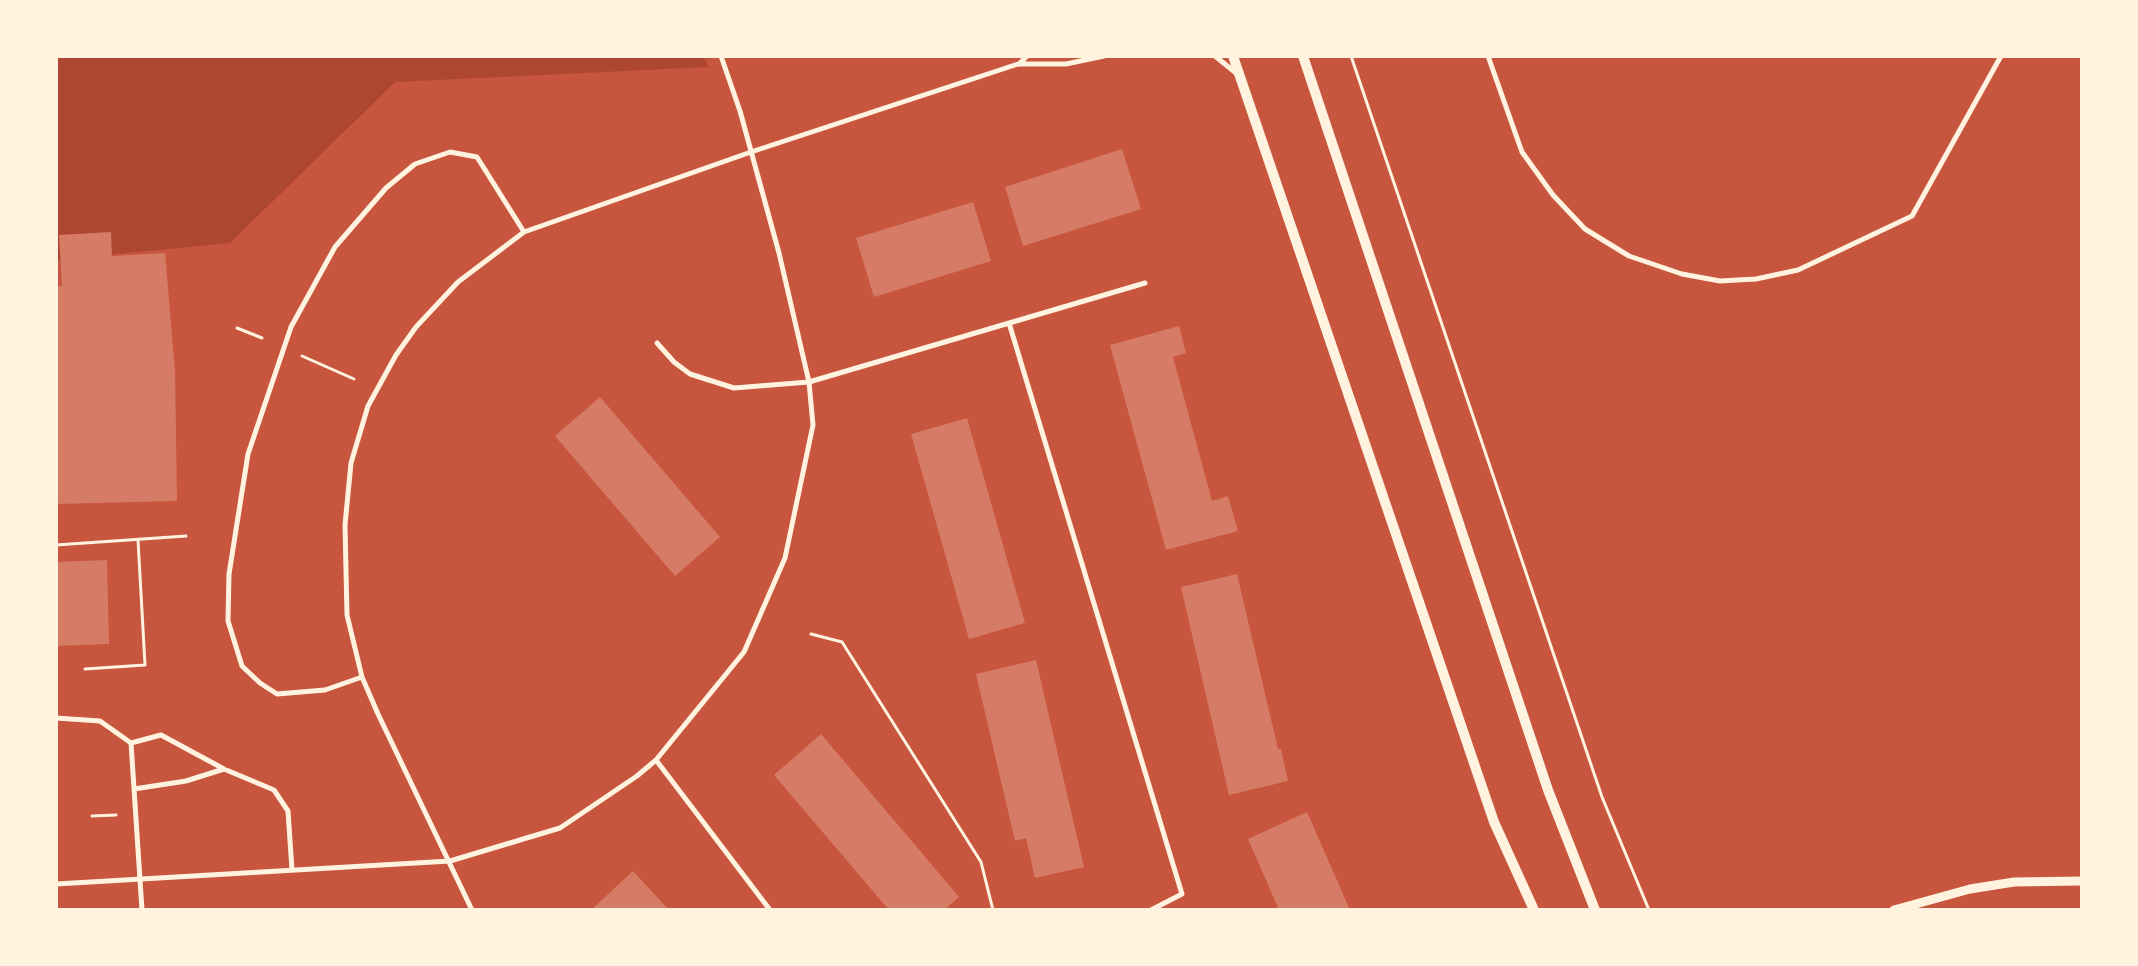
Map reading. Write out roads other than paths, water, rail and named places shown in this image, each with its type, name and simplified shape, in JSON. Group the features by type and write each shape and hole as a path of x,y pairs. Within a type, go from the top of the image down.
{"main road":[{"path":"1233,56 1494,822 1534,910"},
{"path":"1303,56 1548,790 1595,910"}],"street":[{"path":"56,884 450,861 560,828 637,776 656,760 744,652 785,558 813,425 809,382 779,253 740,111 721,56"},
{"path":"1018,64 1027,56"},
{"path":"472,910 362,677 347,615 345,525 351,463 368,406 396,354 416,327 458,282 524,232 751,152 1018,64 1066,64 1104,56"},
{"path":"1215,56 1240,76"},
{"path":"1488,56 1522,152 1553,195 1584,229 1629,256 1682,274 1722,281 1756,279 1798,270 1912,216 2001,56"},
{"path":"362,677 325,690 277,694 260,683 242,666 228,621 229,574 248,454 291,327 335,247 386,188 415,164 450,152 477,157 524,232"},
{"path":"657,343 674,362 690,374 734,388 809,382 1145,283"},
{"path":"1009,323 1182,894 1151,910"},
{"path":"56,718 100,721 131,743"},
{"path":"131,743 161,735 224,769 274,790 288,811 292,870"},
{"path":"131,743 142,910"},
{"path":"656,760 770,910"},
{"path":"134,789 186,781 224,769"},
{"path":"1894,910 1970,889 2014,882 2082,882"}]}
